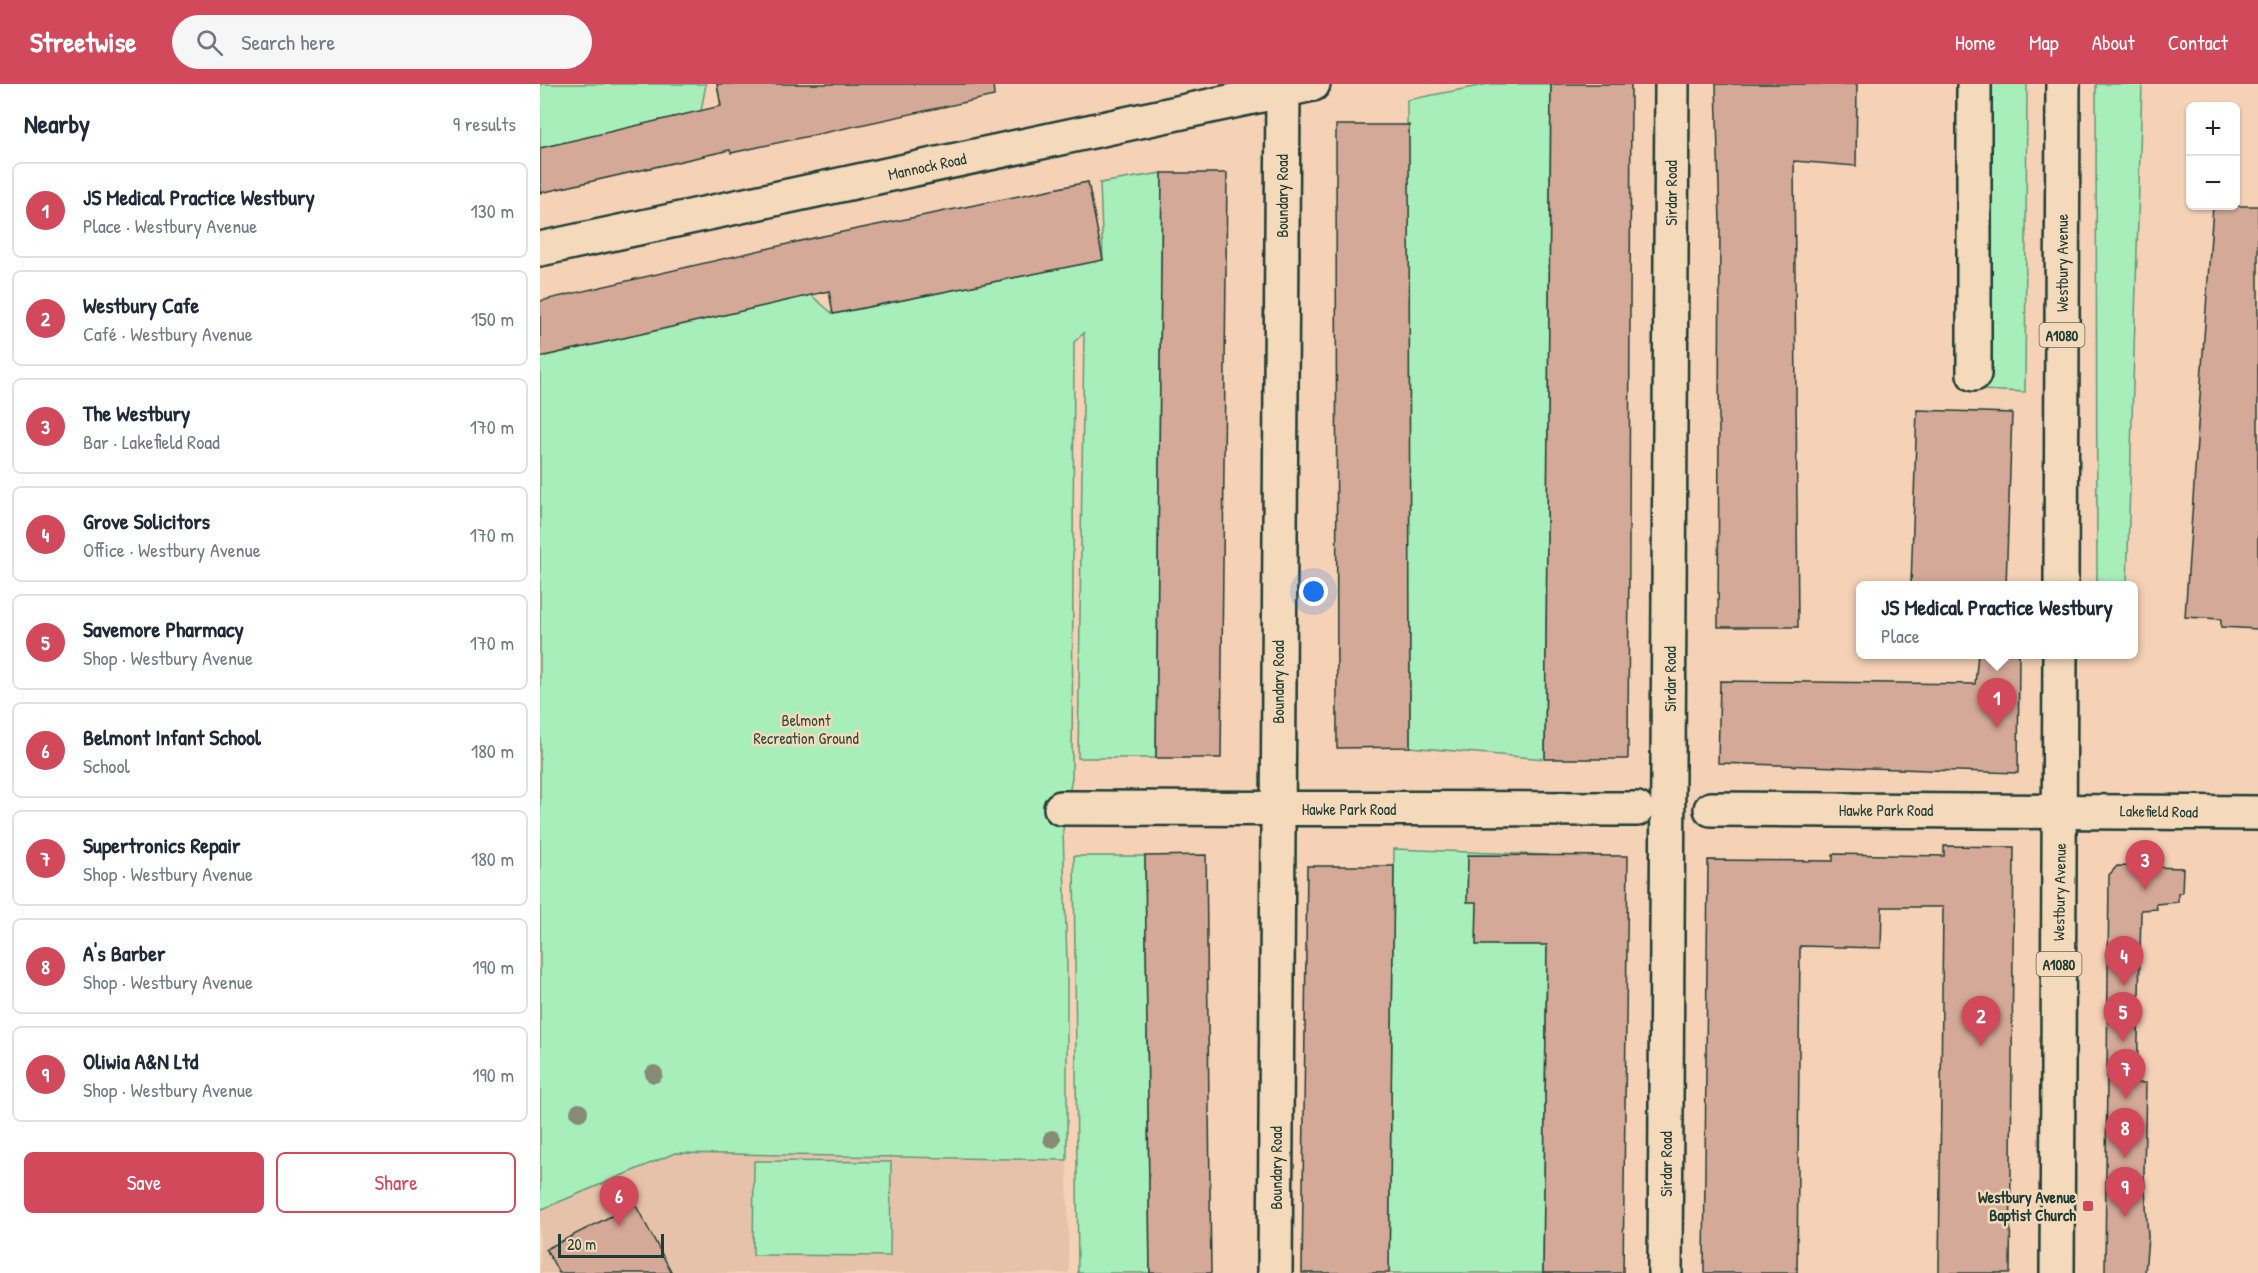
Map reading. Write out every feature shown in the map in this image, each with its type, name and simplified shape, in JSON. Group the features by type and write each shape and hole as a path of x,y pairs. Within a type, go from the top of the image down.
{"street":[{"name":"Sirdar Road","path":"1665,1273 1672,84"},
{"path":"1974,84 1974,374"},
{"name":"Westbury Avenue","path":"2061,581 2064,84"},
{"name":"Mannock Road","path":"540,249 1298,87"},
{"name":"Boundary Road","path":"1275,1273 1277,809 1298,87"},
{"name":"Westbury Avenue","path":"2057,1273 2060,659"},
{"name":"Hawke Park Road","path":"1061,808 1637,809"},
{"name":"Hawke Park Road","path":"1711,809 2060,810"},
{"name":"Lakefield Road","path":"2060,810 2258,813"}],"shaded area":[{"path":"675,1153 1067,1160 1069,1273 540,1273 540,1210"}],"green space":[{"path":"540,84 706,84 701,111 540,148"},
{"path":"1489,84 1551,84 1545,759 1410,747 1407,100"},
{"path":"1982,84 2027,84 2025,392 1980,390"},
{"path":"2096,84 2142,84 2127,581 2097,581"},
{"name":"Belmont Recreation Ground","path":"1162,173 1156,758 1078,758 1084,333 1074,342 1072,777 1063,830 1067,963 1067,1160 675,1153 540,1210 540,357 811,295 833,314 1103,260 1100,183"},
{"path":"1394,849 1548,855 1543,1273 1389,1273"},
{"path":"1074,856 1145,856 1150,1273 1078,1273"},
{"path":"754,1161 891,1162 890,1256 753,1255"}],"building":[{"path":"717,84 993,84 994,96 731,153 730,150 540,193 540,148 721,106"},
{"path":"1551,84 1631,84 1628,759 1545,759"},
{"path":"1716,84 1857,84 1856,166 1794,161 1798,627 1718,627 1720,222"},
{"path":"1336,125 1409,125 1410,747 1337,748"},
{"path":"1162,173 1227,173 1221,758 1156,758"},
{"path":"1088,182 1103,260 833,314 829,291 540,357 540,301 818,237"},
{"path":"2240,206 2258,206 2258,629 2221,627 2221,619 2185,617 2213,210 2240,210"},
{"path":"1917,410 2012,413 2006,581 1911,581"},
{"path":"1978,659 2019,659 2018,773 1718,763 1720,681 1975,684"},
{"path":"1944,846 2014,847 2010,1273 1939,1273 1943,907 1882,907 1881,948 1800,946 1797,1273 1704,1273 1708,860 1833,861 1833,854 1944,856"},
{"path":"1206,855 1211,1273 1150,1273 1145,856"},
{"path":"1468,855 1628,856 1623,1273 1543,1273 1547,945 1476,945 1477,902 1467,902"},
{"path":"1307,866 1394,866 1389,1273 1302,1273"},
{"path":"2117,866 2183,868 2182,893 2178,893 2178,902 2156,904 2157,909 2141,910 2137,1083 2146,1083 2144,1173 2148,1237 2145,1273 2105,1273 2109,875"},
{"path":"635,1204 672,1273 559,1273 546,1249"}],"place":[{"name":"JS Medical Practice Westbury","path":"1997,728"},
{"name":"The Westbury","path":"2145,890"},
{"name":"Grove Solicitors","path":"2124,986"},
{"name":"Savemore Pharmacy","path":"2123,1042"},
{"name":"Westbury Cafe","path":"1981,1046"},
{"name":"Supertronics Repair","path":"2126,1099"},
{"name":"A's Barber","path":"2125,1158"},
{"name":"Westbury Avenue Baptist Church","path":"2088,1206"},
{"name":"Oliwia A&N Ltd","path":"2125,1217"},
{"name":"Belmont Infant School","path":"619,1226"}]}
